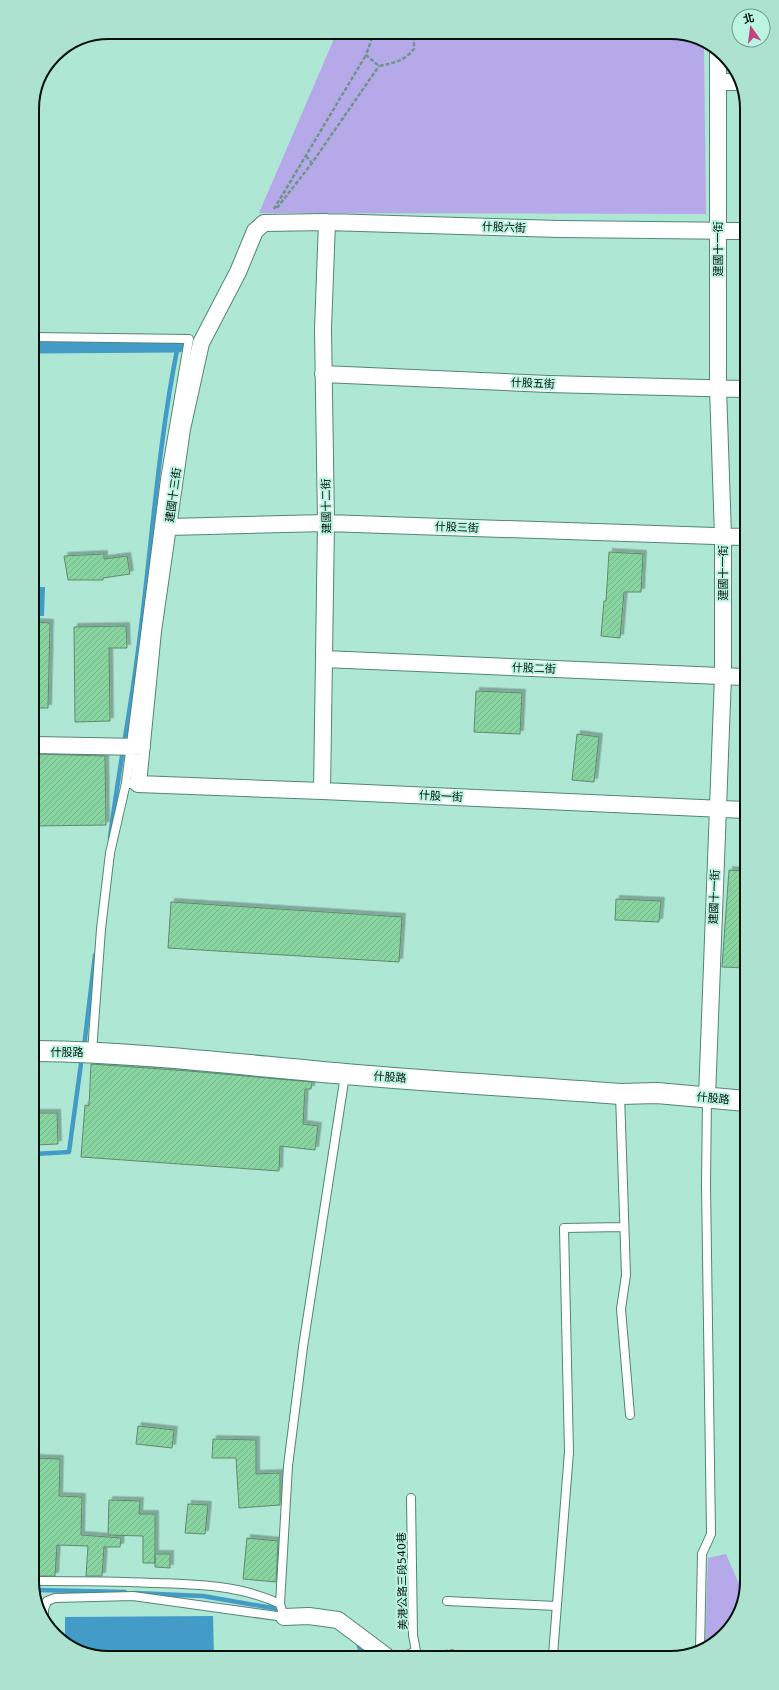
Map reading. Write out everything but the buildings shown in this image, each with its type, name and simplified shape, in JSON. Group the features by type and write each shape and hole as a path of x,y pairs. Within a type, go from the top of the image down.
{"street":[{"name":"建國十一街","path":"707,1097 723,676 723,536 718,388 718,59"},
{"path":"718,82 734,82"},
{"name":"什股六街","path":"265,223 327,222 740,231"},
{"name":"建國十二街","path":"322,791 326,523 323,329 327,222"},
{"name":"建國十三街","path":"132,784 182,429 201,343 241,266 255,231 265,223"},
{"name":"什股五街","path":"323,374 548,384 740,388"},
{"name":"什股三街","path":"169,527 326,523 740,537"},
{"name":"什股二街","path":"324,659 740,677"},
{"path":"39,745 136,747"},
{"name":"什股一街","path":"132,784 740,810"},
{"name":"什股路","path":"39,1051 92,1052 221,1061 345,1074 620,1094 657,1093 740,1100"},
{"path":"282,1611 338,1620 379,1651"}],"lane":[{"path":"39,338 189,339 165,479 136,747"},
{"path":"92,1052 110,853 132,784"},
{"path":"282,1611 289,1459 303,1347 345,1074"},
{"path":"620,1094 623,1226 626,1275 621,1309 630,1415"},
{"path":"700,1644 702,1554 712,1534 706,1184 707,1097"},
{"path":"553,1651 569,1452 564,1228 623,1226"},
{"name":"美港公路三段540巷","path":"411,1498 413,1635 416,1651"},
{"path":"39,1581 104,1581 200,1584 263,1596 282,1611"},
{"path":"44,1608 47,1601 55,1598 133,1596 282,1611"},
{"path":"447,1601 556,1606"}],"path":[{"path":"265,223 366,55 372,39"},
{"path":"265,223 312,162 378,66 396,63 407,58 414,49 414,39"},
{"path":"366,55 378,66"},
{"path":"306,156 312,162"},
{"path":"445,1651 455,1650"}],"shaded area":[{"path":"334,39 674,39 684,40 704,48 706,214 259,213"},
{"path":"726,1554 740,1586 735,1608 726,1624 716,1634 705,1641 708,1558"}],"water":[{"path":"39,587 45,587 44,616 39,616"},
{"path":"213,1616 214,1651 95,1650 78,1644 66,1637 65,1617"}],"waterway":[{"path":"110,838 136,668 165,419 178,345"},
{"path":"39,346 178,345"},
{"path":"84,1047 95,955"},
{"path":"39,1154 69,1152 82,1056"},
{"path":"40,1590 125,1592"},
{"path":"135,1593 203,1596 284,1610"},
{"path":"357,1640 361,1651"}]}
